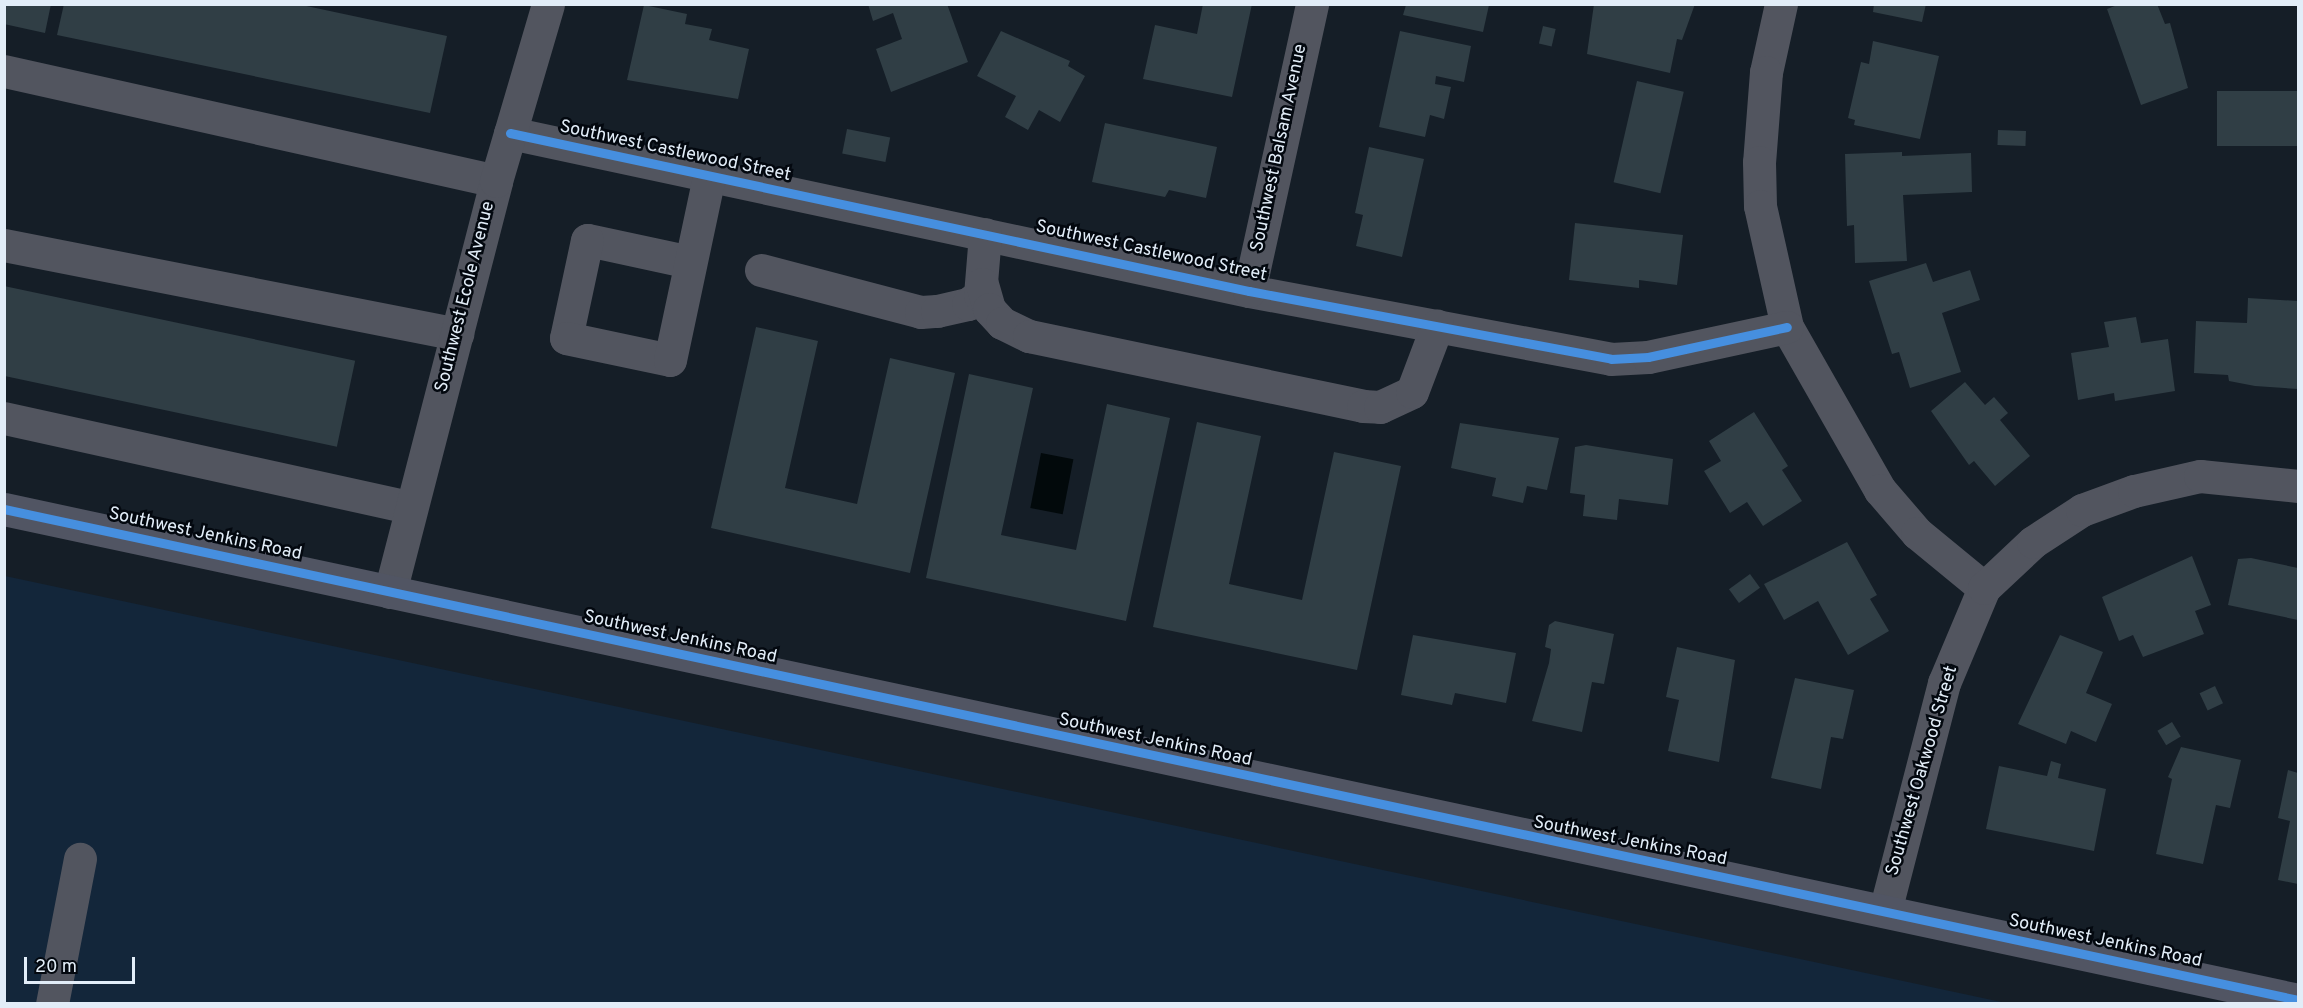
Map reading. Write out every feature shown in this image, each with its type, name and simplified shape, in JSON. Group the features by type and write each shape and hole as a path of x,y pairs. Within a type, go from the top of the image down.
{"main road":[{"name":"Southwest Jenkins Road","path":"4,509 2298,1000"}],"street":[{"name":"Southwest Ecole Avenue","path":"390,592 410,507 496,181 548,4"},
{"name":"Southwest Balsam Avenue","path":"1249,291 1312,4"},
{"path":"1781,4 1766,72 1759,162 1760,207 1787,327 1814,383 1880,490 1917,533 1984,588"},
{"path":"4,71 496,181"},
{"name":"Southwest Castlewood Street","path":"510,133 1249,291 1611,358 1648,357 1787,327"},
{"path":"690,262 709,176"},
{"path":"761,270 921,312 968,304 980,295 985,234"},
{"path":"4,245 457,334"},
{"path":"982,284 989,309 1002,323 1029,336 1363,406 1380,407 1412,392 1437,326"},
{"path":"4,418 410,507"},
{"name":"Southwest Oakwood Street","path":"1885,911 1944,683 1984,588 2033,542 2082,510 2134,491 2200,476 2298,486"},
{"path":"52,1004 80,859"}],"shaded area":[{"path":"1041,453 1073,459 1063,514 1030,508"},
{"path":"5,576 2006,1003 5,1004"}],"building":[{"path":"4,4 51,4 45,33 4,24"},
{"path":"64,4 297,4 447,36 430,113 57,35"},
{"path":"868,4 947,4 968,62 891,92 876,49 902,39 893,13 873,21"},
{"path":"1203,4 1252,4 1232,97 1143,79 1155,25 1197,34"},
{"path":"1594,4 1695,4 1682,40 1677,39 1670,73 1587,54"},
{"path":"1874,4 1926,4 1922,22 1873,12"},
{"path":"2120,4 2157,4 2165,24 2170,23 2188,88 2141,105 2107,9"},
{"path":"644,5 687,14 685,24 712,29 709,40 749,49 738,99 627,80"},
{"path":"1406,5 1489,5 1483,32 1403,15"},
{"path":"1543,26 1556,29 1552,46 1539,44"},
{"path":"1001,31 1070,61 1068,66 1085,76 1060,122 1039,110 1028,130 1005,117 1016,96 977,76"},
{"path":"1400,31 1471,46 1464,82 1436,76 1435,84 1451,87 1444,119 1430,115 1425,137 1379,127"},
{"path":"1873,41 1939,56 1920,139 1854,125 1855,120 1848,118 1861,62 1869,64"},
{"path":"1637,81 1684,92 1660,193 1614,182"},
{"path":"2217,91 2298,91 2298,146 2217,146"},
{"path":"1105,123 1217,147 1206,198 1169,190 1165,197 1092,182"},
{"path":"847,129 890,137 885,162 842,154"},
{"path":"1998,130 2026,131 2025,146 1997,145"},
{"path":"1369,147 1424,159 1402,257 1356,246 1363,215 1355,213"},
{"path":"1902,152 1902,156 1971,153 1972,192 1903,195 1907,261 1855,263 1854,225 1847,226 1845,154"},
{"path":"1575,223 1683,235 1677,285 1639,280 1639,288 1569,280"},
{"path":"1926,263 1933,282 1970,270 1980,300 1942,313 1961,372 1910,388 1899,352 1892,354 1869,281"},
{"path":"4,286 355,361 337,447 4,376"},
{"path":"2248,298 2298,301 2298,389 2255,386 2229,381 2228,375 2194,373 2196,321 2247,323"},
{"path":"2136,317 2141,343 2168,339 2175,391 2115,401 2114,393 2078,400 2071,353 2109,347 2104,322"},
{"path":"756,327 818,341 785,488 857,504 890,358 955,373 910,573 711,528"},
{"path":"969,374 1033,388 1001,535 1076,550 1107,404 1170,418 1126,621 926,578"},
{"path":"1965,382 1985,405 1994,397 2008,413 2000,420 2030,456 1995,486 1974,461 1969,465 1931,411"},
{"path":"1754,412 1788,466 1782,470 1802,501 1763,526 1747,502 1730,513 1704,471 1721,461 1709,441"},
{"path":"1197,422 1261,436 1229,584 1302,600 1334,452 1401,466 1357,670 1153,627"},
{"path":"1460,423 1559,438 1547,490 1527,486 1523,503 1492,496 1496,478 1451,468"},
{"path":"1586,445 1673,459 1668,505 1619,499 1617,520 1583,516 1585,495 1570,493 1575,447"},
{"path":"1847,542 1877,595 1870,599 1889,631 1848,655 1818,601 1784,620 1764,584"},
{"path":"2192,556 2211,605 2195,611 2204,634 2143,657 2133,635 2119,641 2102,597"},
{"path":"2251,558 2298,568 2298,620 2228,605 2238,559"},
{"path":"1750,574 1760,588 1739,603 1729,589"},
{"path":"1555,621 1614,634 1604,684 1592,682 1582,732 1532,721 1549,663 1551,649 1545,647 1549,625"},
{"path":"1413,635 1516,653 1506,703 1455,693 1452,705 1401,695"},
{"path":"2060,635 2103,652 2086,693 2112,704 2096,742 2071,731 2066,744 2018,724"},
{"path":"1677,647 1735,660 1719,762 1668,751 1679,700 1666,697"},
{"path":"1795,678 1854,690 1843,739 1831,737 1821,789 1771,778"},
{"path":"2215,686 2223,703 2208,710 2200,693"},
{"path":"2172,722 2181,737 2166,745 2157,731"},
{"path":"2181,747 2241,760 2230,808 2216,805 2203,864 2156,854 2172,779 2168,777"},
{"path":"2051,761 2061,764 2058,778 2106,789 2094,851 1986,829 1999,766 2047,776"},
{"path":"2288,770 2298,773 2298,884 2278,880 2290,821 2278,818"}],"cycle path":[{"path":"510,133 1249,291 1611,359 1648,357 1787,327"},
{"path":"4,509 2298,1000"}]}
